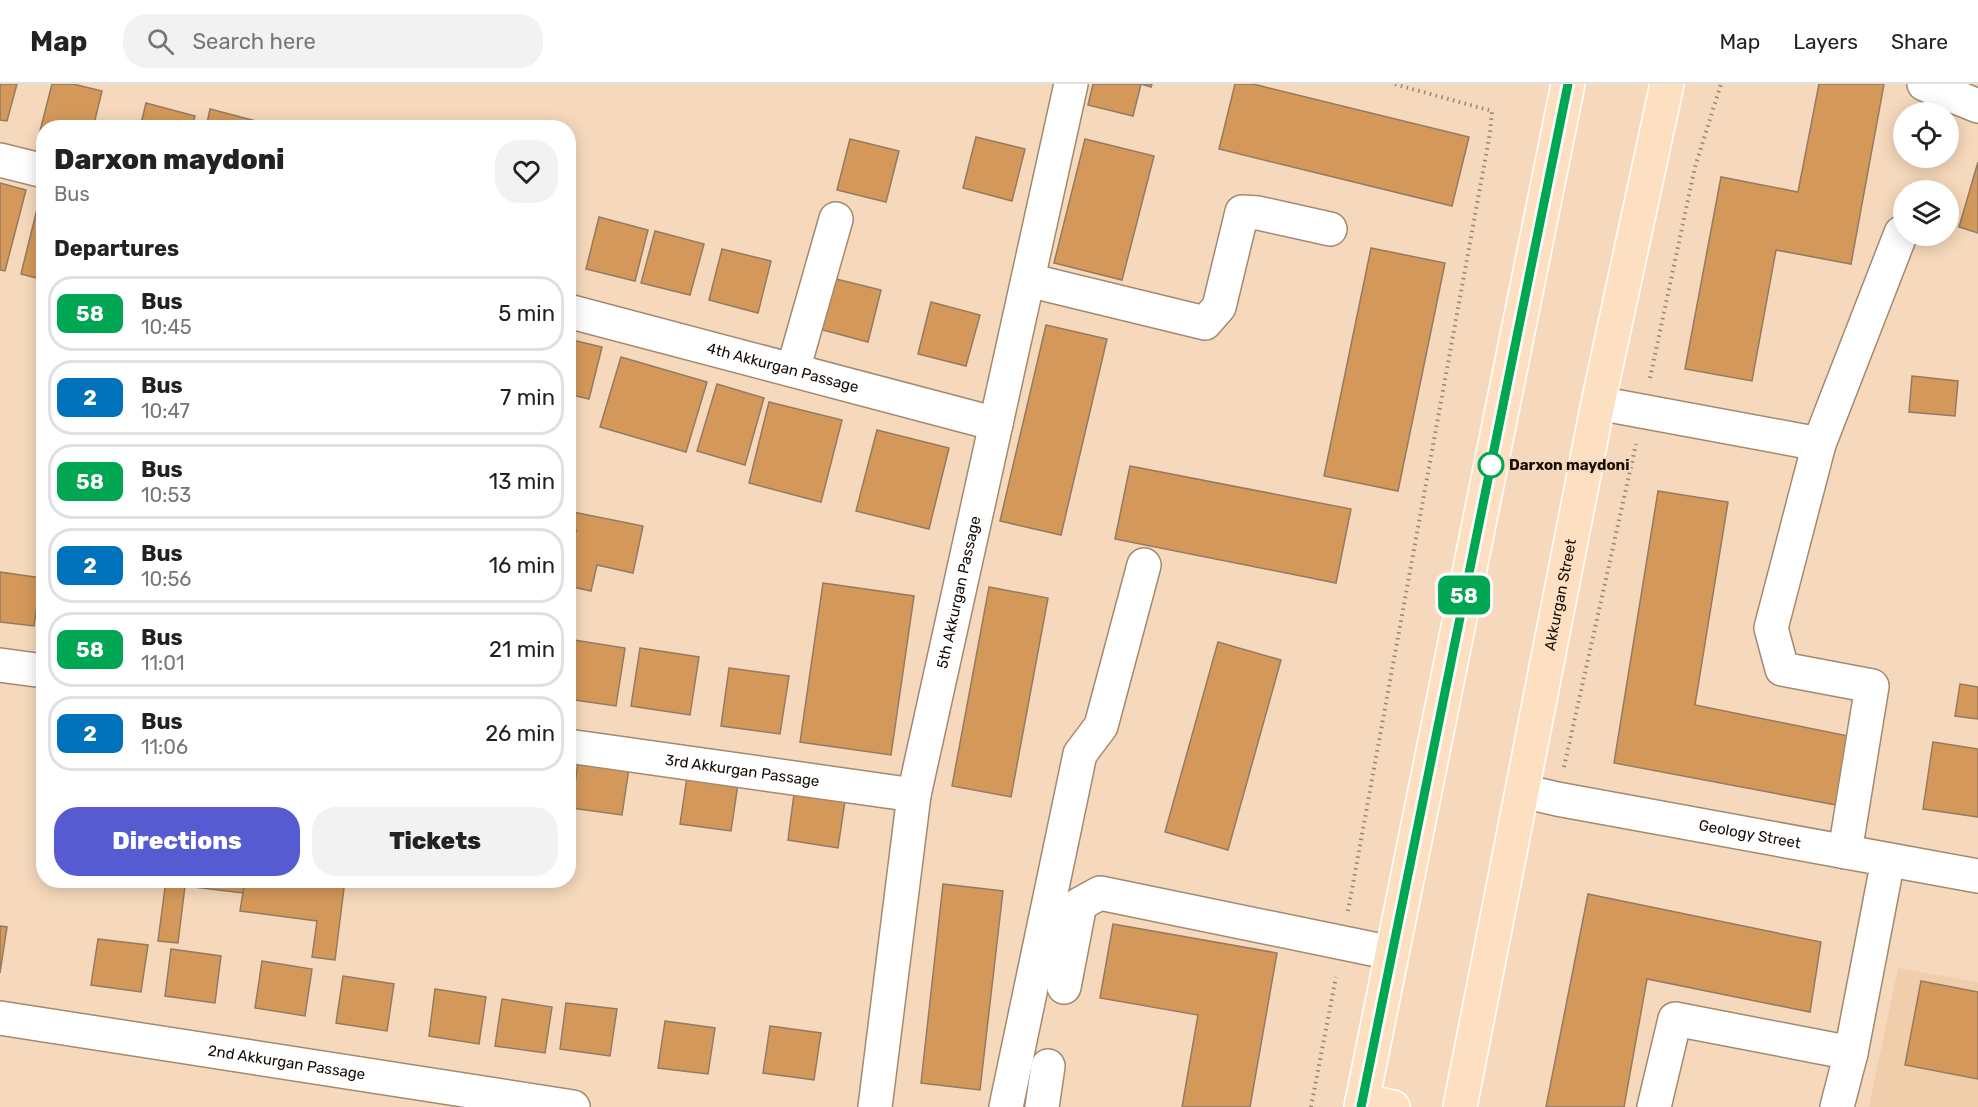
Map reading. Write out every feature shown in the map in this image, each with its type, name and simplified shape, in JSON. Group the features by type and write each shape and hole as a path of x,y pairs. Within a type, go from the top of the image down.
{"main road":[{"path":"1372,1105 1392,953 1568,84"},
{"name":"Akkurgan Street","path":"1460,1107 1598,403 1667,84"}],"street":[{"name":"5th Akkurgan Passage","path":"875,1107 914,795 1071,84"},
{"path":"1924,84 1978,106"},
{"path":"0,160 36,169"},
{"path":"1028,280 1205,323 1219,307 1242,212 1258,213 1330,229"},
{"path":"793,370 836,219"},
{"path":"1845,852 1872,686 1782,669 1771,628 1819,444 1896,246"},
{"name":"4th Akkurgan Passage","path":"576,313 996,424"},
{"path":"1598,403 1819,444"},
{"path":"1006,1107 1080,754 1101,726 1144,565"},
{"path":"0,665 36,670"},
{"name":"3rd Akkurgan Passage","path":"576,747 914,795"},
{"name":"Geology Street","path":"1523,791 1978,876"},
{"path":"1837,1107 1851,1053 1888,860"},
{"path":"1064,987 1080,904 1100,893 1392,953"},
{"name":"2nd Akkurgan Passage","path":"0,1018 573,1107"},
{"path":"1654,1107 1674,1018 1851,1053"},
{"path":"1042,1107 1048,1066"}],"path":[{"path":"1311,1107 1492,111 1394,84"},
{"path":"1557,799 1695,166 1721,84"}],"shaded area":[{"path":"1898,968 1978,982 1978,1107 1869,1107"}],"building":[{"path":"0,84 17,84 7,121 0,120"},
{"path":"52,84 73,84 102,91 95,120 43,120"},
{"path":"1093,84 1141,84 1133,116 1088,105"},
{"path":"1235,84 1253,84 1469,137 1452,206 1219,149"},
{"path":"1819,84 1884,84 1851,264 1776,250 1752,381 1685,369 1721,177 1798,192"},
{"path":"146,103 195,116 194,120 142,120"},
{"path":"210,109 252,120 208,120"},
{"path":"976,137 1025,149 1012,201 963,188"},
{"path":"850,139 899,151 886,202 837,190"},
{"path":"1085,139 1154,156 1122,280 1054,263"},
{"path":"1978,162 1978,233 1959,227"},
{"path":"0,183 26,190 5,271 0,270"},
{"path":"36,213 36,278 21,274"},
{"path":"599,217 648,230 635,281 586,269"},
{"path":"655,231 704,244 690,295 641,283"},
{"path":"1371,248 1445,263 1398,491 1324,476"},
{"path":"722,249 771,261 758,313 709,300"},
{"path":"832,278 881,290 868,342 819,329"},
{"path":"931,302 980,315 966,366 918,354"},
{"path":"1046,325 1107,339 1061,535 1000,521"},
{"path":"576,341 602,347 589,399 576,396"},
{"path":"621,357 707,382 686,452 600,427"},
{"path":"1912,376 1958,381 1955,416 1909,412"},
{"path":"717,384 764,398 745,465 697,451"},
{"path":"769,402 842,420 821,502 749,483"},
{"path":"877,430 949,448 929,529 856,511"},
{"path":"1130,466 1351,509 1336,583 1115,539"},
{"path":"1658,491 1728,502 1695,705 1858,738 1847,807 1614,763"},
{"path":"576,513 643,526 633,573 597,565 591,591 576,588"},
{"path":"0,572 36,577 34,626 0,622"},
{"path":"823,583 914,596 891,755 800,742"},
{"path":"989,587 1048,598 1011,797 952,786"},
{"path":"576,640 625,648 616,706 576,700"},
{"path":"1218,642 1281,660 1228,850 1165,832"},
{"path":"640,648 699,657 690,715 631,706"},
{"path":"729,668 789,676 780,734 721,726"},
{"path":"1960,684 1978,687 1978,719 1955,716"},
{"path":"1933,742 1978,749 1978,817 1923,809"},
{"path":"578,761 629,768 622,815 576,809"},
{"path":"687,777 738,784 731,831 680,824"},
{"path":"794,794 845,801 838,848 788,840"},
{"path":"943,884 1003,891 980,1090 921,1083"},
{"path":"165,888 185,888 178,943 158,941"},
{"path":"202,888 244,888 243,893"},
{"path":"244,888 344,888 335,960 312,957 317,921 240,911"},
{"path":"1588,894 1821,942 1810,1012 1647,979 1624,1107 1546,1107"},
{"path":"1113,924 1277,953 1250,1107 1182,1107 1198,1015 1100,998"},
{"path":"0,926 7,927 0,973"},
{"path":"98,939 148,945 141,992 91,985"},
{"path":"171,949 221,956 215,1003 165,996"},
{"path":"262,961 312,969 305,1016 255,1008"},
{"path":"343,976 394,984 387,1031 336,1023"},
{"path":"1921,981 1978,992 1978,1079 1905,1065"},
{"path":"435,989 486,997 479,1044 429,1036"},
{"path":"502,999 552,1007 545,1053 495,1046"},
{"path":"566,1003 617,1009 610,1056 560,1049"},
{"path":"665,1021 715,1028 708,1074 658,1068"},
{"path":"770,1026 821,1033 814,1080 763,1073"}],"bus line":[{"name":"58","path":"1361,1107 1568,84"}],"place":[{"name":"Darxon maydoni","path":"1491,465"}]}
